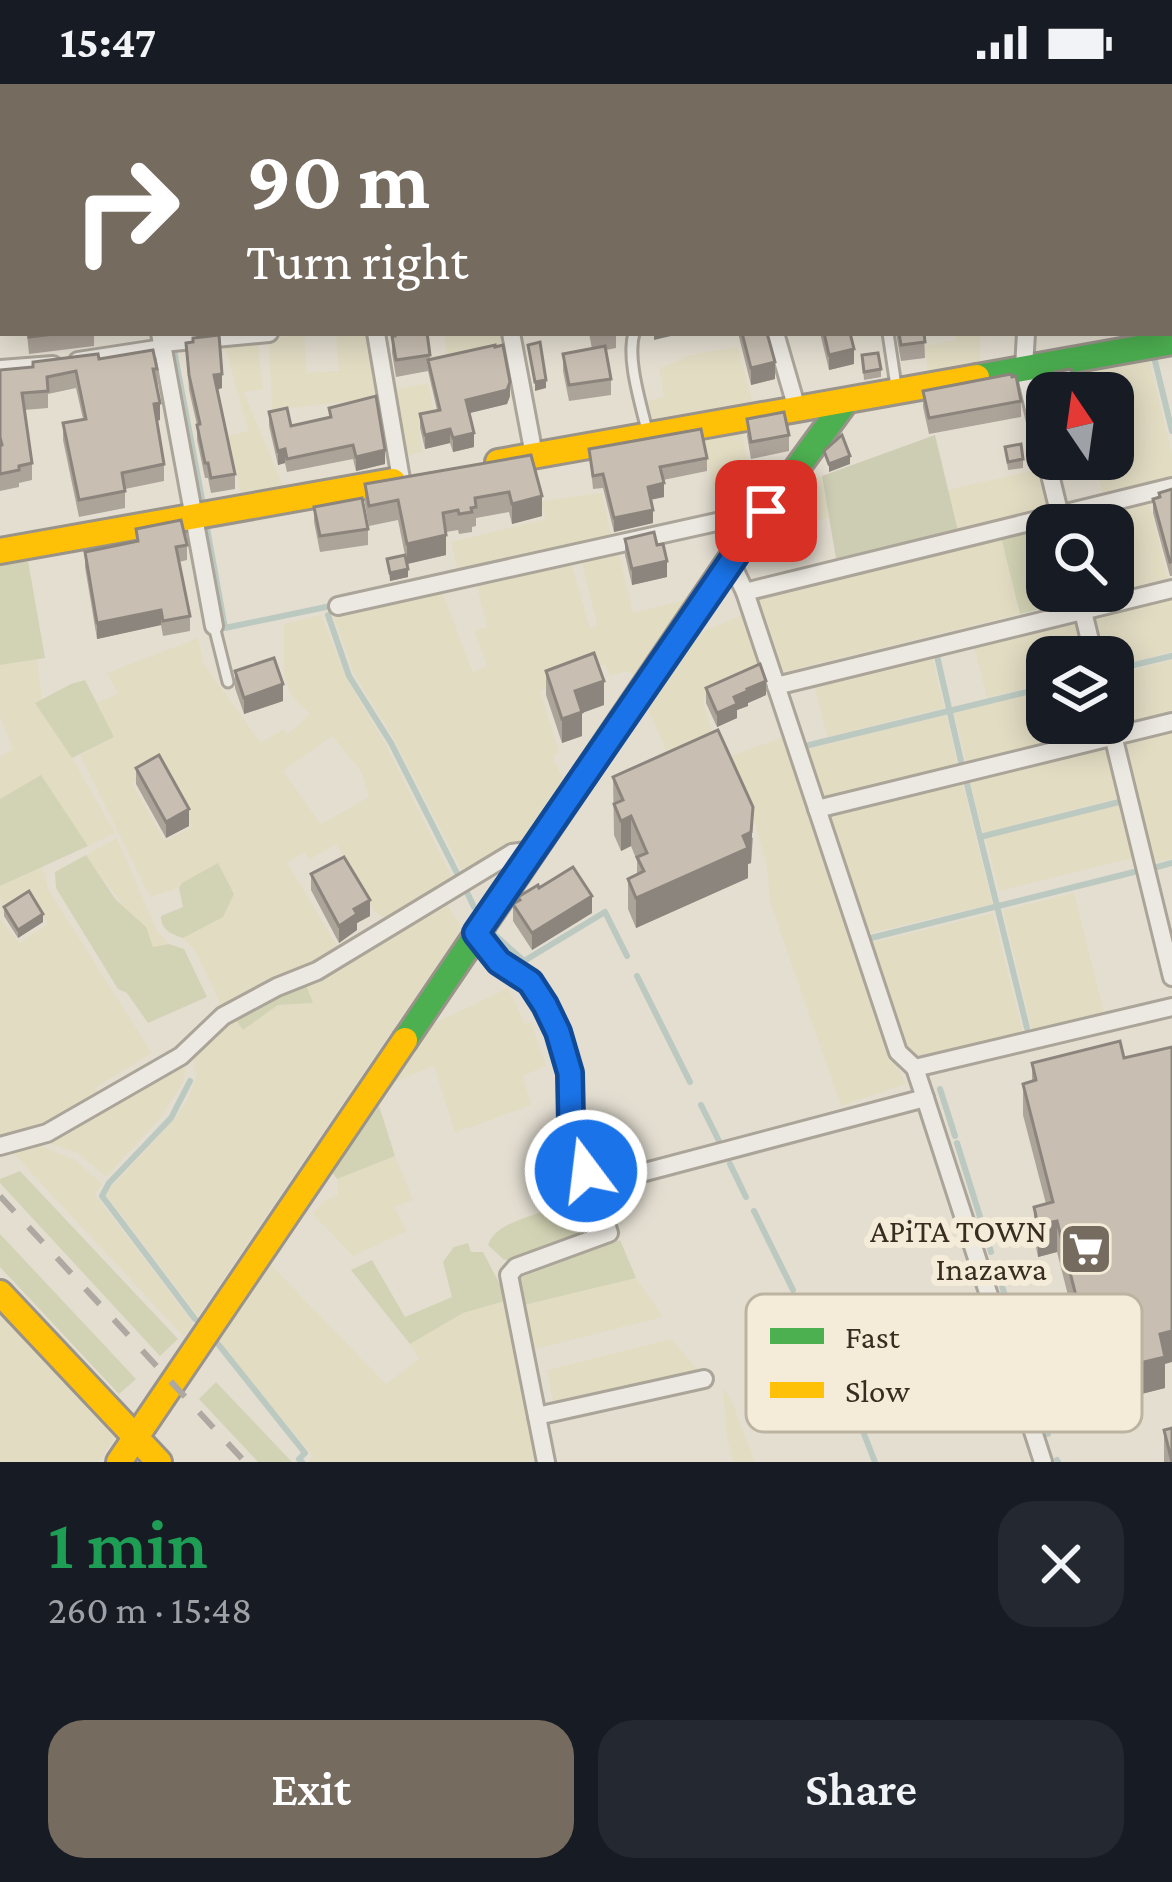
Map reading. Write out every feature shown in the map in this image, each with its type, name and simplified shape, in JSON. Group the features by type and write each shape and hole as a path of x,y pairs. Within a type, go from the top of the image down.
{"street":[{"path":"0,369 55,365 162,341 229,336"},
{"path":"0,551 412,477 377,336"},
{"path":"512,336 534,455"},
{"path":"777,336 797,409"},
{"path":"1026,336 1024,368 1056,504"},
{"path":"162,341 214,626"},
{"path":"467,467 1172,342"},
{"path":"118,1462 730,560 846,400"},
{"path":"1114,504 1172,487"},
{"path":"338,606 766,511"},
{"path":"745,592 1026,528"},
{"path":"730,560 745,592 898,1052 915,1068 926,1098 989,1294"},
{"path":"1134,598 1172,589"},
{"path":"776,686 1079,612"},
{"path":"1134,727 1172,722"},
{"path":"817,809 1060,744"},
{"path":"1115,744 1172,977"},
{"path":"0,1146 46,1133 182,1056 223,1016 277,986 317,971 512,853 534,850"},
{"path":"476,933 499,962 530,982 558,1032 570,1073 571,1122 609,1233 516,1267 508,1275 547,1462"},
{"path":"915,1068 1172,1007"},
{"path":"592,1186 926,1098"},
{"path":"0,1293 159,1462"},
{"path":"537,1416 704,1379"},
{"path":"1033,1432 1043,1462"}],"lane":[{"path":"633,336 648,435"},
{"path":"888,336 897,391"},
{"path":"214,626 229,682"}],"shaded area":[{"path":"304,336 307,373 339,371 336,336 370,339 379,398 272,410 269,343 275,337"},
{"path":"444,336 505,336 507,346 447,355"},
{"path":"956,336 980,336 980,361 928,370 924,346 956,340"},
{"path":"252,340 258,345 263,389 244,392 283,486 241,494 228,436 248,431 224,343"},
{"path":"738,347 752,401 652,420 648,401 664,397 659,369 690,355"},
{"path":"1149,360 1172,454 1172,482 1104,498 1099,480 1134,480 1134,372 1085,372"},
{"path":"428,383 436,422 418,426 423,452 408,455 397,389"},
{"path":"742,432 753,488 714,495 703,439"},
{"path":"1026,472 1026,480 1041,480 1046,502 1026,504 1026,518 959,535 948,490"},
{"path":"822,476 829,518 770,528 802,481"},
{"path":"602,493 612,538 458,572 451,542 546,519 541,501"},
{"path":"1148,499 1168,578 1134,586 1134,504 1128,504"},
{"path":"1001,537 1020,614 775,674 753,605 757,595"},
{"path":"618,550 633,613 687,599 635,676 628,671 610,676 605,664 591,669 592,674 540,691 559,751 553,757 563,779 522,840 464,875 394,739 354,674 332,613 441,589 473,672 487,666 474,631 487,627 477,586 572,565 590,629 597,625 581,558"},
{"path":"1172,596 1172,652 1134,662 1134,636 1096,636 1091,616 1134,612 1134,605"},
{"path":"745,614 765,672 703,699 713,735 666,751 648,709 698,633"},
{"path":"321,615 346,677 454,881 393,919 384,918 374,911 336,844 309,860 304,852 287,863 341,952 226,1009 196,952 183,938 223,917 234,894 218,864 179,888 150,897 80,755 114,737 96,702 118,694 107,673 198,638 204,664 261,743 283,729 288,734 310,714 293,698 284,676 284,624","holes":["332,736 361,771 369,797 321,824 283,771","159,768 192,827 165,841 132,783"]},
{"path":"1073,621 1080,636 1026,636 1026,688 987,698 974,646"},
{"path":"932,656 944,708 827,737 814,684"},
{"path":"37,659 42,700 36,704 115,833 88,846 41,775 0,799 0,757 13,749 0,716 0,665"},
{"path":"1172,660 1172,715 1134,724 1134,670"},
{"path":"1026,695 1026,744 1047,744 967,764 954,713"},
{"path":"946,715 958,766 826,798 820,797 800,751"},
{"path":"1172,729 1172,859 1153,863 1125,749 1134,744 1134,738"},
{"path":"787,736 906,1084 841,1106 771,905 766,863 730,756"},
{"path":"1097,748 1109,754 1120,798 983,833 969,779"},
{"path":"962,781 992,904 862,935 825,820 830,813"},
{"path":"1123,804 1135,854 1132,858 999,891 986,838"},
{"path":"117,838 157,931 169,944 153,947 86,855"},
{"path":"42,866 49,891 152,1053 96,1087 98,1099 42,1130 0,1141 0,918 19,943 48,924 29,896 1,914 0,886"},
{"path":"1074,893 1104,1013 1032,1030 1003,910"},
{"path":"444,900 462,928 198,1316 107,1196 111,1187 173,1121 196,1076 193,1052 233,1016 243,1029 278,1005 312,1003 305,983"},
{"path":"993,913 1023,1033 914,1059 902,1050 866,944"},
{"path":"508,988 525,1024 531,1022 546,1066 523,1076 531,1105 455,1133 434,1066 392,1083 431,1025"},
{"path":"186,1061 184,1080 160,1118 106,1177 78,1153 48,1143 47,1138"},
{"path":"37,1144 75,1160 102,1184 95,1195 193,1323 184,1337 12,1152"},
{"path":"395,1156 413,1200 394,1207 407,1231 353,1256 313,1214 338,1194 337,1179"},
{"path":"270,1264 386,1384 419,1359 410,1344 463,1313 508,1300 542,1462 308,1462 313,1456 218,1342"},
{"path":"636,1278 663,1317 530,1350 520,1306"},
{"path":"0,1307 118,1434 98,1462 0,1462"},
{"path":"671,1339 700,1372 554,1407 547,1370"},
{"path":"723,1387 731,1399 755,1462 733,1462"}],"green space":[{"path":"935,435 959,535 837,564 822,476"},
{"path":"1026,531 1028,612 1020,614 1001,537"},
{"path":"28,561 45,658 0,665 0,566"},
{"path":"85,680 114,737 72,758 35,703"},
{"path":"41,775 88,846 0,886 0,799"},
{"path":"86,855 116,900 146,927 153,947 169,944 184,949 207,997 148,1023 127,993 118,989 56,888 55,872"},
{"path":"218,863 234,894 223,917 183,938 168,931 161,916 183,907 182,883"},
{"path":"305,983 313,1003 278,1005 243,1030 233,1016"},
{"path":"379,1106 395,1156 337,1179 332,1172"},
{"path":"567,1154 596,1224 592,1231 511,1261 503,1259 488,1245 497,1232 553,1206 552,1191 539,1186 530,1167"},
{"path":"20,1171 178,1339 160,1356 0,1183"},
{"path":"0,1234 136,1379 119,1394 0,1267"},
{"path":"620,1240 636,1278 520,1306 519,1278"},
{"path":"468,1243 471,1252 483,1252 508,1300 463,1313 410,1344 351,1270 372,1260 405,1317 452,1297 443,1262 454,1247"},
{"path":"216,1382 292,1462 258,1462 199,1399"}],"building":[{"path":"219,336 222,374 214,375 235,474 211,478 205,463 189,375 186,343"},
{"path":"392,336 427,336 430,355 396,360"},
{"path":"743,336 768,336 775,362 751,368"},
{"path":"825,336 851,336 854,349 829,355"},
{"path":"900,336 924,336 925,342 901,345"},
{"path":"540,342 546,380 535,382 528,345"},
{"path":"503,345 510,382 507,390 466,400 474,433 453,438 450,429 425,435 420,414 440,410 428,360"},
{"path":"605,346 611,379 569,385 563,354"},
{"path":"153,350 160,403 154,404 164,464 122,473 125,491 79,500 63,423 86,419 76,371 47,377 48,391 22,393 32,463 0,474 0,370 33,367 33,362"},
{"path":"878,353 881,369 864,372 862,355"},
{"path":"1016,376 1021,401 929,418 923,391"},
{"path":"376,396 385,450 356,457 353,445 287,459 285,449 278,451 269,412 287,408 291,426 331,417 329,408"},
{"path":"784,412 789,435 751,442 747,419"},
{"path":"701,429 707,458 660,467 664,483 648,487 653,510 614,518 603,474 593,476 589,449"},
{"path":"842,435 850,456 829,464 824,451"},
{"path":"1021,444 1023,459 1008,462 1005,447"},
{"path":"531,455 542,496 512,504 509,492 475,498 472,512 443,513 446,535 407,544 398,500 369,506 365,484"},
{"path":"1172,489 1172,561 1170,562 1153,499"},
{"path":"362,498 368,529 320,536 314,507"},
{"path":"181,520 187,545 176,547 190,616 163,621 161,610 97,623 85,552 138,541 136,529"},
{"path":"787,520 791,537 773,540 770,525"},
{"path":"654,532 667,561 632,569 625,539"},
{"path":"405,555 408,569 390,573 387,559"},
{"path":"594,653 604,681 575,691 582,712 562,719 546,671"},
{"path":"274,658 283,684 244,698 235,671"},
{"path":"760,664 766,681 734,697 737,704 717,713 706,688"},
{"path":"718,730 753,807 751,832 743,836 748,848 636,898 628,879 644,871 637,857 647,853 631,816 621,821 614,804 623,800 613,777"},
{"path":"159,755 189,809 166,822 136,768"},
{"path":"344,857 370,900 339,926 311,874"},
{"path":"573,867 592,896 532,933 513,904"},
{"path":"29,891 43,914 18,930 4,907"},
{"path":"1120,1041 1124,1058 1172,1047 1172,1331 1160,1334 1165,1357 1142,1362 1142,1294 1076,1294 1057,1221 1038,1225 1034,1207 1053,1202 1023,1084 1036,1080 1032,1063"},
{"path":"1172,1428 1172,1462 1164,1430"}],"waterway":[{"path":"174,350 202,499"},
{"path":"1155,361 1172,431"},
{"path":"207,528 225,628 326,607"},
{"path":"328,615 349,676 391,743 459,877"},
{"path":"937,656 961,761"},
{"path":"1134,665 1172,656"},
{"path":"801,747 1026,692"},
{"path":"967,784 1027,1028"},
{"path":"980,837 1119,802"},
{"path":"1157,867 1172,863"},
{"path":"867,939 1134,872"},
{"path":"465,888 474,907"},
{"path":"495,935 524,961 605,912 627,956"},
{"path":"637,976 690,1082"},
{"path":"190,1081 171,1118 102,1196 195,1319"},
{"path":"940,1089 955,1136"},
{"path":"701,1105 719,1141"},
{"path":"957,1143 991,1252"},
{"path":"730,1164 746,1197"},
{"path":"754,1211 793,1290"},
{"path":"995,1264 1005,1294"},
{"path":"218,1344 305,1453 299,1459 302,1462"},
{"path":"864,1434 875,1462"}],"railway":[{"path":"0,1196 245,1462"}],"traffic: fast":[{"path":"977,377 1172,342"},
{"path":"405,1040 730,560 846,401"}],"traffic: slow":[{"path":"498,462 977,377"},
{"path":"0,551 393,481"},
{"path":"119,1462 405,1040"},
{"path":"0,1293 159,1462"}],"place":[{"name":"APiTA TOWN Inazawa","path":"1086,1249"}],"route":[{"path":"586,1171 571,1122 570,1073 558,1032 530,982 499,962 476,933 766,511"}]}
